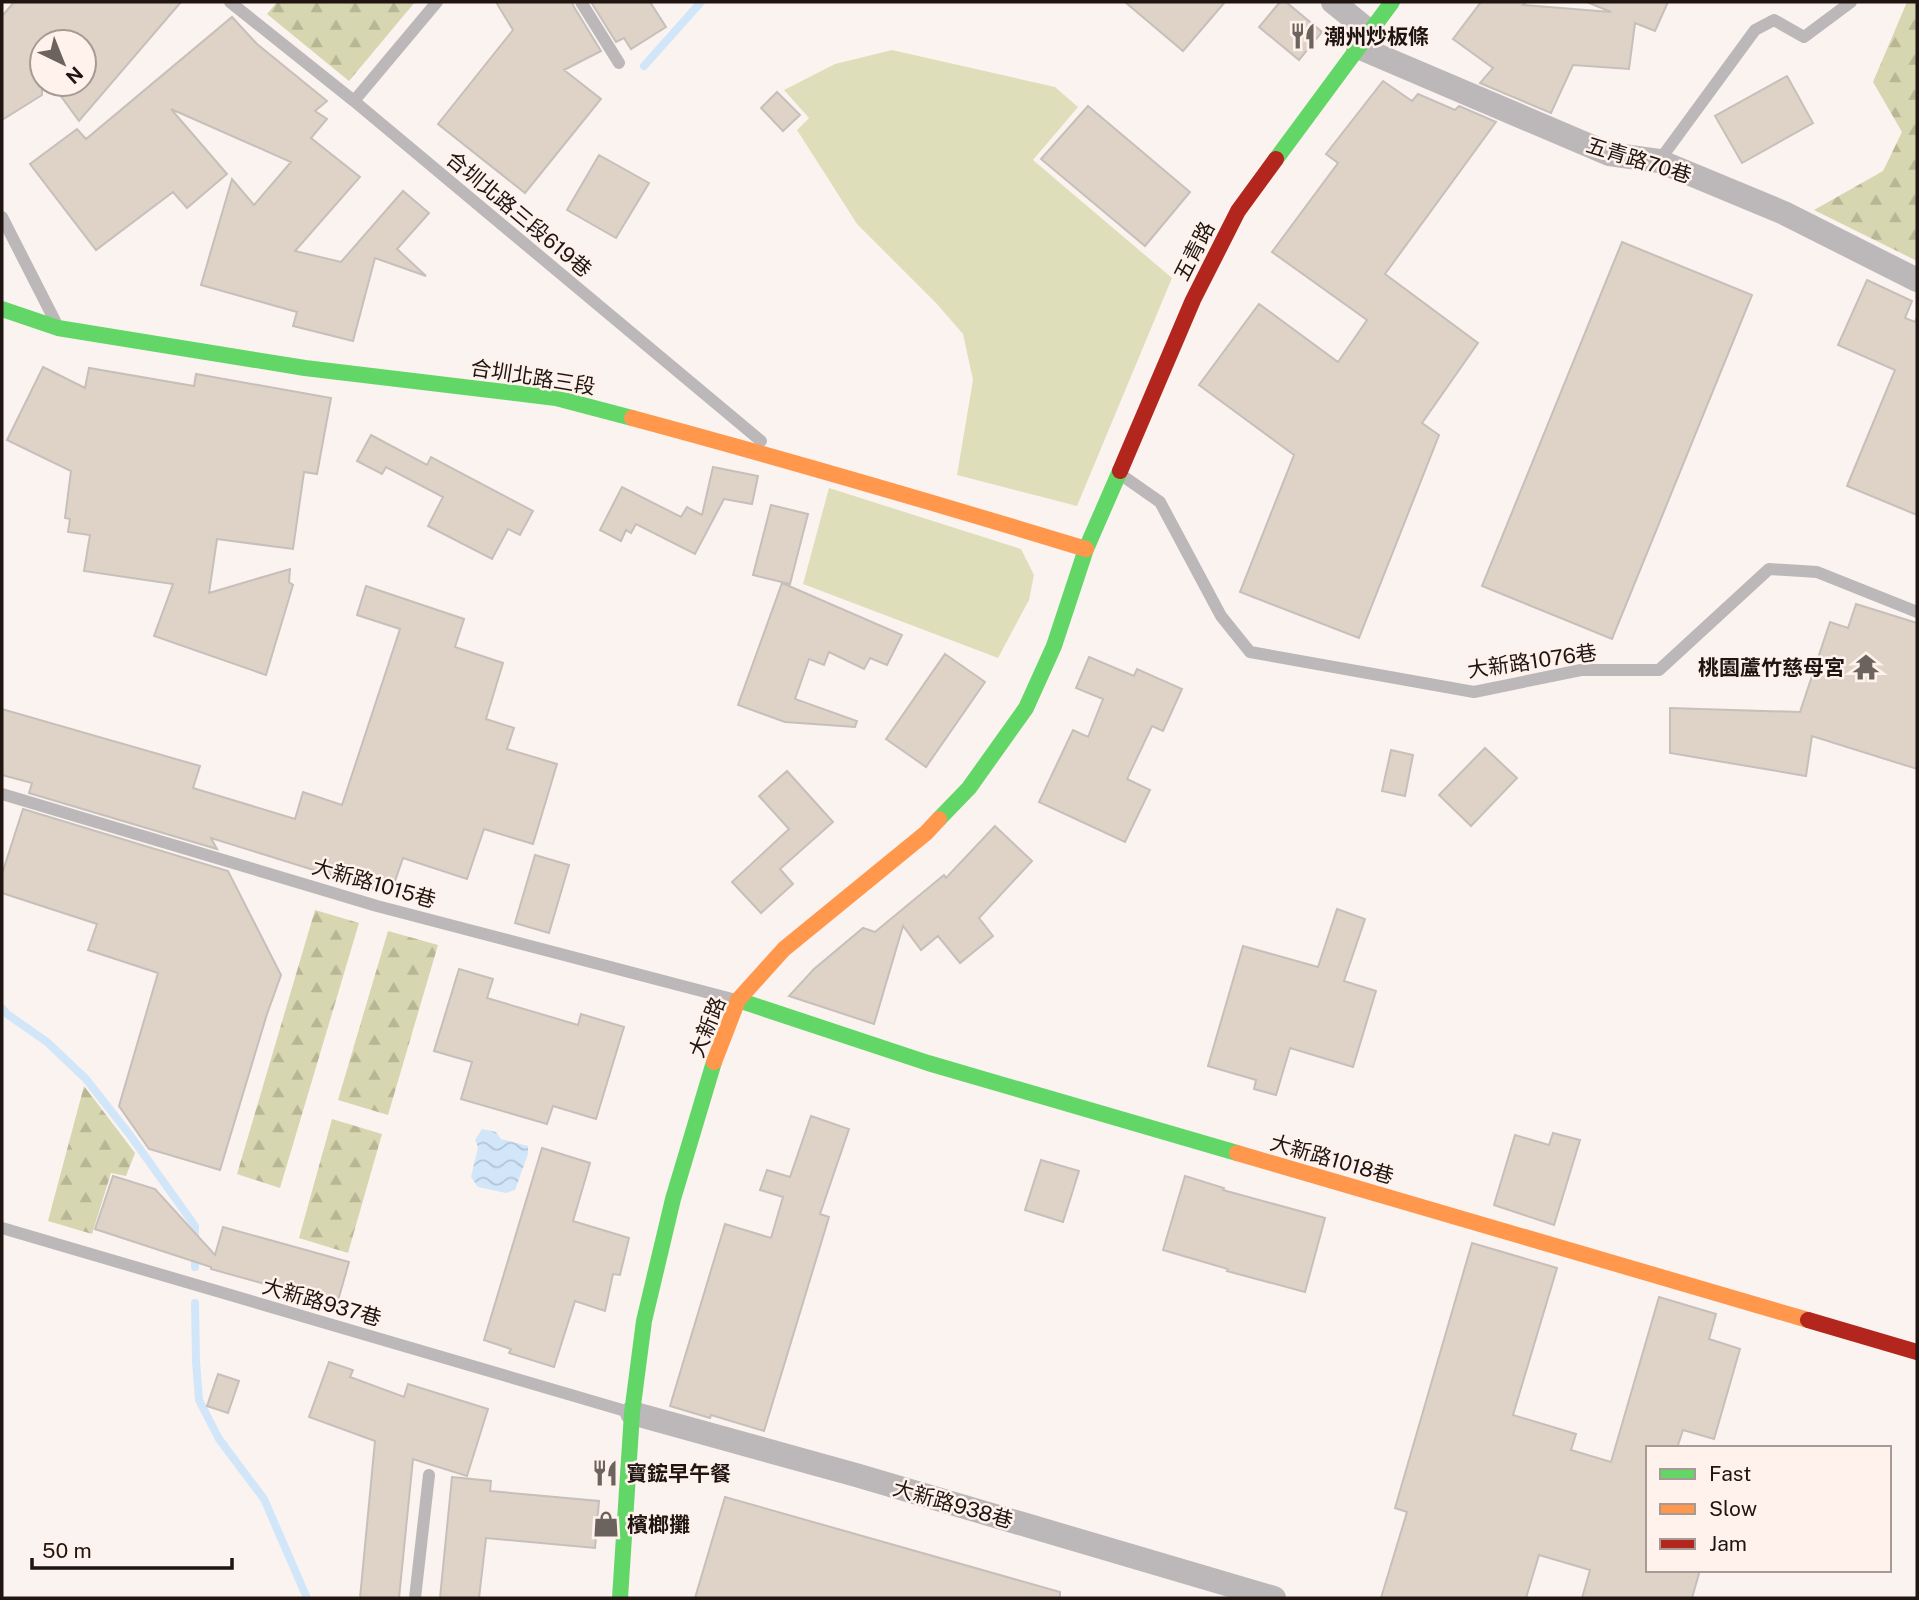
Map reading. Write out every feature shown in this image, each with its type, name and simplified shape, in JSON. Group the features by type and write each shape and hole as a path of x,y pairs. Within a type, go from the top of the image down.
{"street":[{"name":"五青路70巷","path":"1333,2 1364,39 1609,154 1659,161 1784,213 1917,280"},
{"name":"五青路","path":"1086,549 1193,300 1238,211 1392,2"},
{"name":"合圳北路三段","path":"2,309 58,328 305,368 556,398 781,458 1086,549"},
{"name":"大新路","path":"620,1598 632,1413 644,1321 673,1199 717,1053 738,1000 784,949 926,833 969,788 1026,708 1054,646 1086,549"},
{"name":"大新路1018巷","path":"738,1000 941,1066 1917,1352"},
{"name":"大新路938巷","path":"632,1413 1274,1598"}],"lane":[{"name":"合圳北路三段619巷","path":"230,2 354,101 781,458"},
{"path":"354,101 438,2"},
{"path":"581,2 619,63"},
{"path":"1659,161 1755,30 1774,20 1804,37 1852,2"},
{"path":"2,217 58,328"},
{"name":"大新路1076巷","path":"1119,474 1160,502 1221,617 1250,653 1474,692 1581,670 1659,670 1769,569 1817,572 1917,612"},
{"name":"大新路1015巷","path":"2,794 377,906 738,1000"},
{"name":"大新路937巷","path":"2,1228 632,1413"},
{"path":"415,1598 429,1475"}],"green space":[{"path":"277,2 415,2 349,81 267,14"},
{"path":"1907,2 1917,2 1917,261 1814,210 1883,171 1902,132 1873,82"},
{"path":"892,50 1055,87 1078,107 1033,160 1172,278 1077,506 957,475 973,380 963,334 857,224 797,130 809,118 784,90 835,64"},
{"path":"829,488 1021,549 1034,575 1029,600 998,658 803,584"},
{"path":"315,910 359,923 280,1188 237,1174"},
{"path":"388,931 438,945 388,1115 338,1100"},
{"path":"84,1086 135,1153 126,1176 111,1173 92,1234 48,1221"},
{"path":"332,1119 382,1134 348,1253 299,1238"}],"water":[{"path":"482,1129 496,1132 501,1139 528,1146 528,1154 515,1190 506,1193 478,1187 471,1177 478,1147 475,1140"}],"building":[{"path":"14,2 181,2 79,121 62,98 98,98 98,28 28,28 28,98 37,98 2,120 2,16"},
{"path":"496,2 572,2 601,51 564,70 601,99 525,193 438,124 513,30"},
{"path":"591,2 650,2 666,27 631,49 624,38 616,42"},
{"path":"1125,2 1225,2 1183,51"},
{"path":"1280,2 1286,2 1322,32 1299,60 1259,27"},
{"path":"1481,2 1526,2 1523,5 1611,12 1587,2 1668,2 1655,31 1635,23 1629,69 1573,65 1551,113 1480,83 1493,68 1453,39"},
{"path":"232,17 257,44 327,101 315,111 327,119 311,138 360,177 295,251 341,262 403,191 429,213 397,249 426,276 375,258 353,341 293,326 297,312 201,285 232,179 254,205 291,162 171,109 227,174 187,208 173,192 96,250 30,164 77,129 86,139"},
{"path":"1787,76 1813,123 1742,163 1715,116"},
{"path":"1383,81 1412,101 1418,94 1455,110 1459,106 1496,122 1385,274 1478,343 1422,423 1439,435 1359,638 1240,592 1294,455 1199,385 1259,304 1338,362 1367,320 1272,252 1338,163 1326,154"},
{"path":"777,92 800,115 783,131 761,108"},
{"path":"1088,106 1190,192 1145,246 1041,159"},
{"path":"599,155 649,183 616,238 567,210"},
{"path":"1622,242 1752,295 1612,639 1482,586"},
{"path":"1867,280 1912,301 1905,318 1915,322 1917,317 1917,515 1847,486 1895,370 1838,345"},
{"path":"43,367 85,388 89,368 194,386 196,374 331,398 317,474 304,472 293,549 217,539 209,593 290,569 289,582 293,585 266,675 154,636 173,584 84,571 90,535 68,532 70,519 65,518 71,471 7,440"},
{"path":"371,435 427,465 431,457 533,511 520,535 508,529 492,559 428,526 443,497 386,467 382,474 357,461"},
{"path":"713,467 758,476 752,504 724,499 695,554 636,524 631,533 626,530 621,541 600,530 622,487 681,517 687,507 702,515"},
{"path":"771,505 808,514 790,584 753,575"},
{"path":"782,583 902,635 887,665 870,658 864,669 829,652 824,665 809,659 795,699 857,721 855,727 785,722 738,705"},
{"path":"366,586 464,619 455,647 503,663 486,719 514,728 507,749 557,764 533,844 484,829 467,879 403,858 395,881 385,878 381,891 211,838 217,849 29,793 32,783 2,775 2,709 200,766 193,788 295,819 303,792 342,805 400,629 357,615"},
{"name":"桃園蘆竹慈母宮","path":"1856,604 1917,623 1917,769 1812,736 1806,776 1670,753 1670,708 1800,712 1830,622 1848,628"},
{"path":"945,654 985,682 926,767 886,739"},
{"path":"1089,657 1134,676 1137,669 1182,689 1163,731 1152,726 1127,779 1150,790 1125,842 1039,802 1073,730 1088,737 1103,699 1076,688"},
{"path":"1485,748 1517,778 1471,826 1439,795"},
{"path":"1391,750 1413,755 1405,796 1382,791"},
{"path":"787,771 833,822 780,869 793,884 761,913 732,882 789,829 759,796"},
{"path":"23,809 228,871 281,975 220,1170 149,1149 119,1106 158,973 88,950 97,924 2,893 2,874"},
{"path":"995,826 1032,861 979,918 993,936 960,963 938,936 921,950 903,926 874,1024 789,996 814,969 863,928 875,932 944,875 946,878"},
{"path":"535,855 569,865 549,933 515,923"},
{"path":"1337,909 1365,919 1344,981 1376,991 1353,1067 1290,1048 1276,1095 1254,1089 1256,1080 1208,1066 1243,946 1318,967"},
{"path":"459,969 493,979 487,998 578,1025 581,1014 624,1027 596,1119 553,1106 547,1124 461,1099 472,1062 434,1051"},
{"path":"811,1116 849,1129 820,1214 829,1217 764,1431 670,1406 725,1224 771,1238 783,1197 760,1190 767,1170 790,1177"},
{"path":"1553,1133 1580,1140 1554,1225 1494,1205 1515,1135 1549,1145"},
{"path":"542,1148 590,1163 573,1221 629,1238 620,1275 613,1274 605,1311 575,1301 554,1367 509,1353 511,1349 484,1340"},
{"path":"1041,1160 1079,1171 1063,1222 1025,1210"},
{"path":"113,1176 155,1189 215,1255 223,1227 349,1262 337,1304 211,1269 95,1229"},
{"path":"1185,1176 1224,1188 1223,1190 1325,1218 1305,1292 1163,1250"},
{"path":"1472,1243 1557,1268 1513,1415 1576,1434 1571,1450 1611,1462 1659,1297 1716,1314 1709,1339 1740,1349 1714,1439 1683,1430 1678,1446 1646,1446 1646,1572 1699,1572 1692,1598 1582,1598 1590,1570 1539,1555 1526,1598 1381,1598 1407,1512 1395,1508"},
{"path":"329,1362 353,1370 350,1377 404,1397 408,1384 488,1409 467,1476 413,1459 399,1598 360,1598 375,1441 309,1417"},
{"path":"218,1374 239,1381 228,1413 207,1406"},
{"path":"452,1477 491,1481 490,1491 599,1501 595,1548 486,1538 479,1598 440,1598"},
{"path":"725,1497 1060,1592 1060,1598 695,1598"}],"waterway":[{"path":"644,66 701,2"},
{"path":"2,1008 47,1042 86,1079 130,1135 195,1226 195,1267"},
{"path":"195,1303 199,1400 219,1439 264,1499 307,1598"}],"traffic: fast":[{"path":"1276,159 1392,2"},
{"path":"2,309 58,328 305,368 556,398 632,418"},
{"path":"939,819 969,788 1026,708 1054,646 1086,549 1120,471"},
{"path":"738,1000 928,1063 1237,1153"},
{"path":"620,1598 632,1413 644,1321 673,1199 714,1062"}],"traffic: slow":[{"path":"632,418 1086,549"},
{"path":"714,1062 738,1000 784,949 926,833 939,819"},
{"path":"1237,1153 1808,1320"}],"traffic: jam":[{"path":"1120,471 1193,300 1238,211 1276,159"},
{"path":"1808,1320 1917,1352"}],"place":[{"name":"潮州炒板條","path":"1303,36"},
{"name":"桃園蘆竹慈母宮","path":"1866,667"},
{"name":"寶鋐早午餐","path":"605,1473"},
{"name":"檳榔攤","path":"606,1524"}]}
